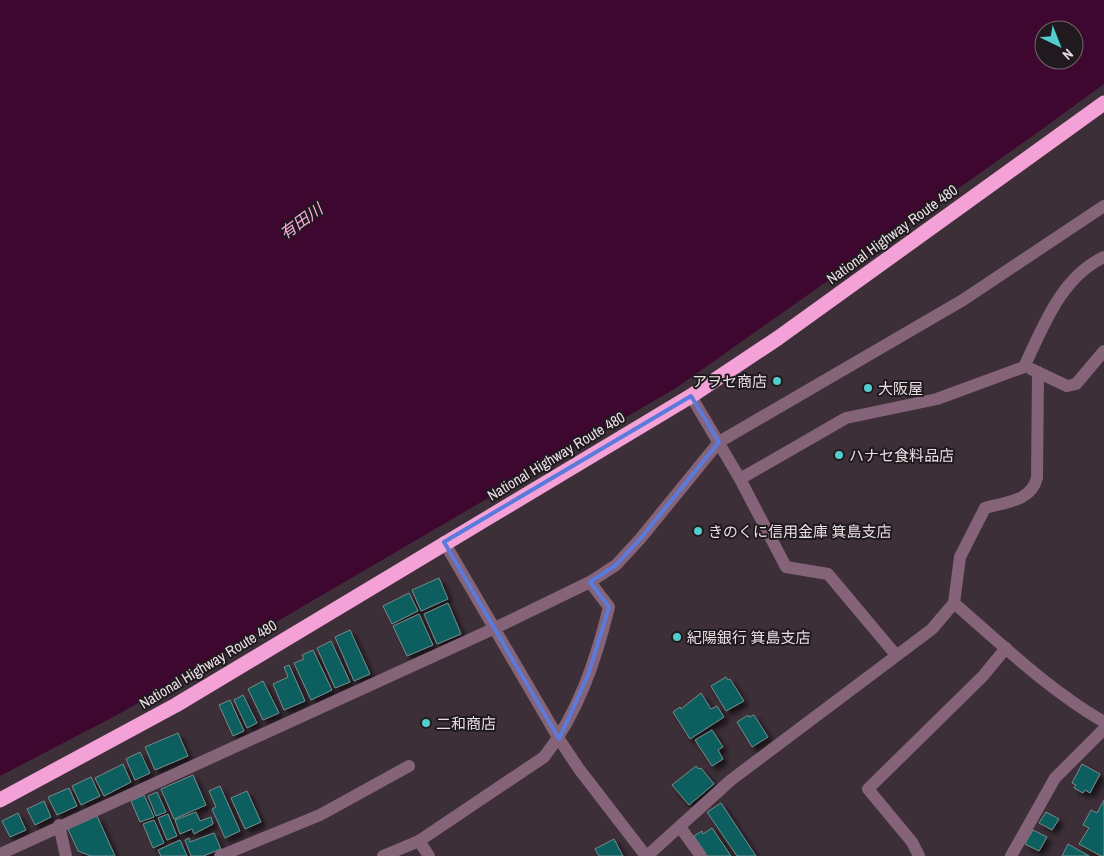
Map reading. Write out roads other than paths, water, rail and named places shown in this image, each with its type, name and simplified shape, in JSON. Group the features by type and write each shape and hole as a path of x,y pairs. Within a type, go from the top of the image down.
{"highway":[{"name":"National Highway Route 480","path":"0,800 176,705 444,542 691,396 786,332 1104,103"}],"street":[{"path":"0,854 493,629 590,582 622,558 719,442 963,300 1104,206"},
{"path":"1024,367 1051,308 1090,264 1104,257"},
{"path":"740,480 846,418 937,399 1024,367 1067,386 1076,384 1104,351"},
{"path":"444,542 493,629 559,739 585,777 646,856 731,780 932,629 954,604 960,557 986,508 1029,495 1034,488 1037,478 1038,372"},
{"path":"691,396 719,442 786,567 828,574 896,655"},
{"path":"383,856 419,842 544,757 559,739 588,675 609,607 590,582"},
{"path":"954,604 1078,707 1104,722"},
{"path":"919,856 912,842 868,789 983,676 1006,648"},
{"path":"1011,856 1055,778 1104,729"},
{"path":"220,856 320,815 409,766"},
{"path":"60,825 68,855"},
{"path":"680,827 701,856"},
{"path":"419,842 429,856"}],"water":[{"name":"有田川","path":"0,0 1104,0 1104,84 1034,135 676,388 119,714 0,776"}],"place":[{"name":"アヲセ商店","path":"777,381"},
{"name":"大阪屋","path":"868,388"},
{"name":"ハナセ食料品店","path":"839,455"},
{"name":"きのくに信用金庫 箕島支店","path":"698,531"},
{"name":"紀陽銀行 箕島支店","path":"677,637"},
{"name":"二和商店","path":"426,723"}]}
